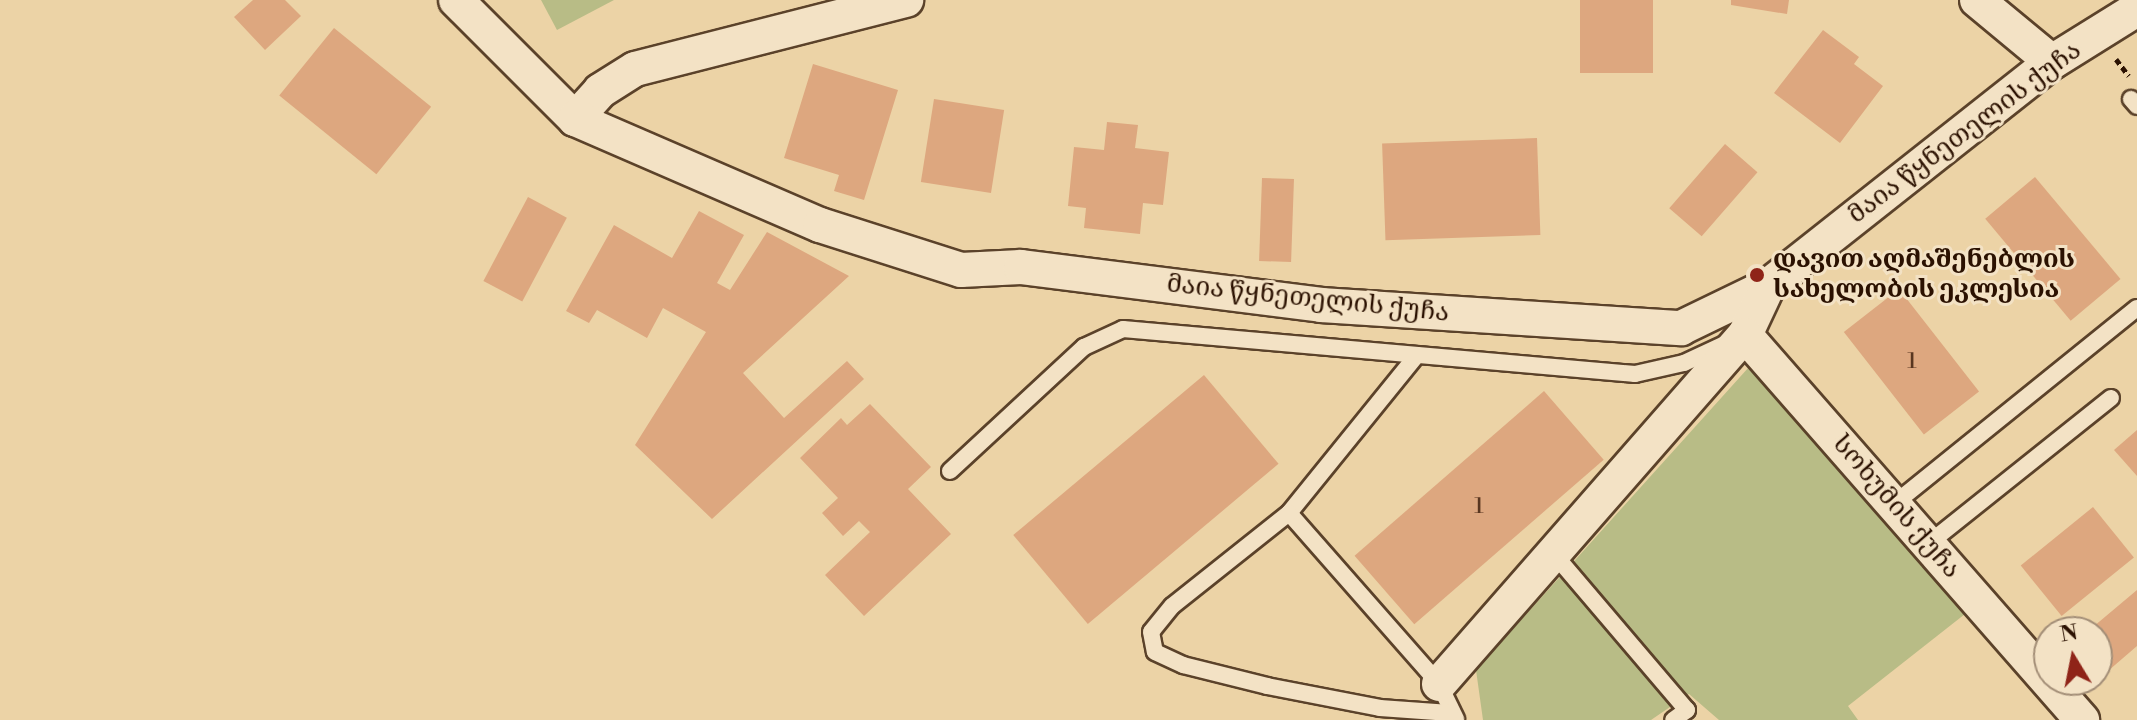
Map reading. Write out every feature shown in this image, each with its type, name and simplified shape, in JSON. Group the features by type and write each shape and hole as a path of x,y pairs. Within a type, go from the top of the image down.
{"street":[{"name":"მაია წყნეთელის ქუჩა","path":"456,0 575,119 820,225 961,270 1021,267 1321,305 1681,328 1768,286 2052,62 2137,9"},
{"path":"575,119 600,91 635,69 906,0"},
{"path":"1977,0 2052,62"},
{"path":"1449,706 1554,554 1745,335 1768,286"},
{"name":"სოხუმის ქუჩა","path":"1745,335 2082,720"}],"lane":[{"path":"1894,504 2137,308"},
{"path":"950,471 1084,347 1123,329 1635,374 1684,363 1745,335"},
{"path":"1417,355 1289,513 1172,606 1151,632 1155,652 1183,665 1267,686 1380,708 1449,706"},
{"path":"1928,544 2111,398"},
{"path":"1289,513 1449,706"},
{"path":"1554,554 1685,717"}],"green space":[{"path":"541,0 614,0 557,30"},
{"path":"1749,367 1965,614 1848,706 1858,720 1719,720 1689,694 1651,720 1483,720 1476,670"}],"building":[{"path":"253,0 285,0 301,16 265,50 234,17"},
{"path":"1580,0 1653,0 1653,73 1580,73"},
{"path":"1731,0 1789,0 1787,14 1731,5"},
{"path":"334,28 431,107 376,174 279,96"},
{"path":"1823,30 1859,57 1854,64 1883,86 1840,143 1774,93"},
{"path":"813,64 898,90 864,200 834,191 839,175 784,158"},
{"path":"934,99 1004,110 991,193 921,182"},
{"path":"1107,122 1138,125 1135,148 1169,152 1163,205 1143,203 1140,234 1084,228 1086,208 1068,206 1074,147 1104,150"},
{"path":"1537,138 1540,235 1385,240 1382,143"},
{"path":"1725,144 1757,172 1702,236 1669,208"},
{"path":"2035,177 2120,279 2071,321 1985,219"},
{"path":"1262,178 1294,179 1291,262 1259,261"},
{"path":"528,197 567,218 522,302 483,281"},
{"path":"699,211 744,235 717,283 730,290 767,232 849,276 743,373 784,418 847,361 864,379 712,519 635,445 706,332 663,308 647,338 597,310 589,323 566,311 614,225 672,258"},
{"path":"1899,289 1979,391 1924,435 1844,332"},
{"path":"1204,375 1279,464 1088,624 1013,535"},
{"path":"1544,391 1604,460 1414,624 1355,556"},
{"path":"870,404 931,467 908,489 951,534 864,616 825,575 870,532 859,521 843,536 822,513 838,498 800,458 841,418 847,425"},
{"path":"2137,430 2137,476 2114,450"},
{"path":"2093,507 2134,558 2062,616 2021,566"},
{"path":"2137,590 2137,646 2113,667 2113,616 2106,616"}],"place":[{"name":"დავით აღმაშენებლის სახელობის ეკლესია","path":"1757,275"}]}
